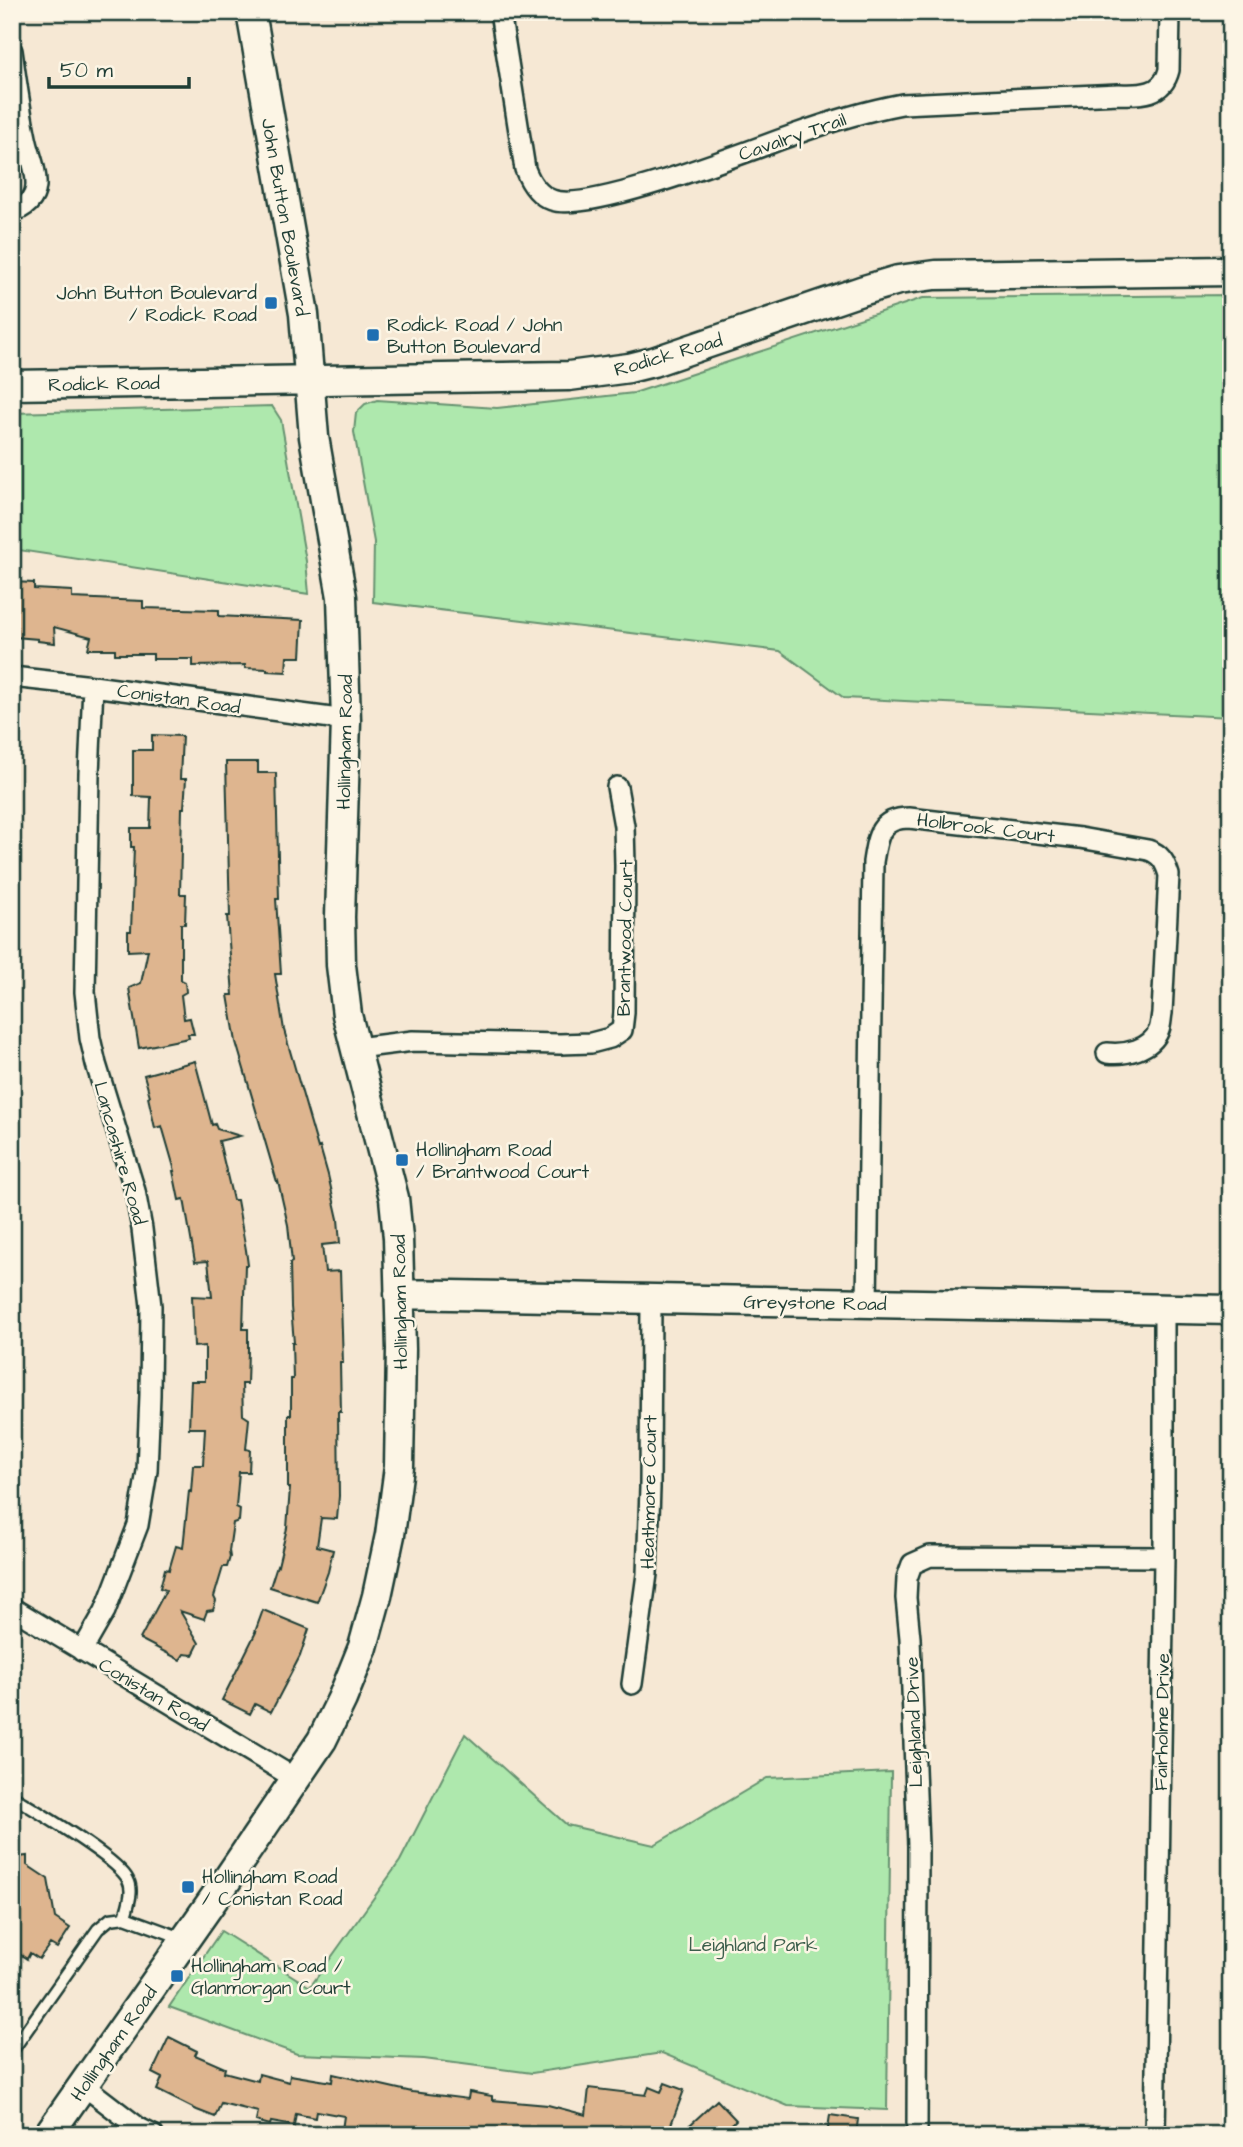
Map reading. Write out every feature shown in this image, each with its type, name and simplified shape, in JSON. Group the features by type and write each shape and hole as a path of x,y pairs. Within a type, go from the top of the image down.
{"street":[{"name":"John Button Boulevard","path":"251,12 304,314 309,380"},
{"name":"Cavalry Trail","path":"500,12 525,169 540,194 553,201 567,203 604,198 867,110 902,104 1142,95 1157,89 1167,79 1170,12"},
{"path":"12,51 26,141 35,169 36,188 32,200 21,210 12,211"},
{"name":"Rodick Road","path":"12,385 569,376 629,368 682,353 861,291 915,276 1231,271"},
{"name":"Hollingham Road","path":"48,2135 322,1740 363,1647 390,1535 399,1466 401,1349 398,1238 394,1198 343,993 340,917 346,720 342,597 314,438 309,380"},
{"name":"Conistan Road","path":"12,677 346,720"},
{"name":"Lancashire Road","path":"82,1651 105,1611 138,1525 147,1471 151,1306 135,1191 96,1064 86,1004 93,686"},
{"name":"Brantwood Court","path":"357,1048 413,1041 591,1043 610,1038 622,1030 625,865 624,826 617,787"},
{"name":"Holbrook Court","path":"867,1303 873,862 876,845 887,822 909,818 1080,838 1158,854 1169,875 1159,1032 1149,1044 1135,1050 1119,1054 1107,1053"},
{"name":"Greystone Road","path":"399,1294 1231,1310"},
{"name":"Heathmore Court","path":"632,1684 647,1574 651,1299"},
{"name":"Fairholme Drive","path":"1155,2135 1164,1557 1164,1308"},
{"name":"Leighland Drive","path":"918,2135 918,1846 906,1598 907,1578 912,1564 930,1556 1164,1557"},
{"name":"Conistan Road","path":"12,1608 296,1779"},
{"path":"83,2085 139,2128 153,2135"}],"lane":[{"path":"12,1796 112,1861 128,1879 131,1892 125,1917"},
{"path":"12,2051 98,1929 110,1919 125,1917 185,1940"}],"green space":[{"path":"1231,295 1231,717 844,698 780,651 373,602 374,542 354,432 356,413 365,404 377,400 497,408 634,393 923,298"},
{"path":"272,406 281,420 306,561 309,594 12,549 12,413"},
{"name":"Leighland Park","path":"465,1734 567,1825 654,1845 767,1778 891,1772 887,2110 788,2106 662,2053 532,2073 424,2059 297,2054 169,2007 221,1931 310,1987 400,1861"}],"building":[{"path":"12,582 34,583 34,589 72,591 72,598 143,601 143,608 219,610 219,616 303,620 301,657 287,657 286,672 245,668 245,665 193,666 193,659 153,659 153,654 115,654 115,649 88,649 91,637 54,627 55,643 15,637 16,625 12,625"},
{"path":"152,735 182,736 180,779 186,779 182,808 180,894 186,894 185,924 181,924 181,980 185,982 186,992 181,995 184,1019 190,1018 194,1034 188,1034 189,1038 139,1048 129,988 141,983 148,950 128,951 134,847 131,847 131,828 150,828 151,797 133,796 133,750 152,750"},
{"path":"226,762 258,762 258,773 276,773 279,899 276,899 281,974 275,974 284,1030 328,1175 338,1219 340,1243 322,1245 325,1272 340,1271 343,1363 340,1363 341,1412 338,1412 339,1496 337,1519 321,1518 317,1546 333,1550 317,1602 270,1587 287,1528 290,1488 288,1415 291,1415 294,1343 291,1307 292,1262 288,1225 278,1181 236,1042 228,995 233,995 227,916 230,916"},
{"path":"195,1061 212,1125 240,1136 219,1141 233,1200 237,1200 248,1265 245,1265 243,1329 248,1329 247,1384 242,1384 243,1415 249,1419 246,1449 250,1450 249,1472 239,1472 236,1507 240,1509 239,1521 233,1523 230,1557 227,1567 223,1567 213,1610 207,1611 204,1619 180,1611 199,1643 193,1655 184,1654 180,1660 140,1639 166,1590 160,1588 165,1569 169,1570 176,1546 183,1548 193,1465 203,1465 205,1428 189,1428 191,1381 205,1381 205,1346 194,1347 192,1296 212,1297 208,1261 195,1262 184,1199 179,1200 175,1171 162,1126 155,1128 144,1075"},
{"path":"263,1610 309,1629 300,1656 271,1712 255,1704 250,1714 222,1700 256,1632"},
{"path":"27,1856 27,1865 48,1879 55,1918 70,1928 57,1948 50,1944 39,1959 30,1953 27,1959 12,1949 12,1858"},
{"path":"169,2037 197,2051 195,2055 225,2068 224,2072 258,2081 259,2074 289,2082 290,2075 332,2082 333,2074 412,2092 468,2099 469,2092 492,2096 492,2100 548,2105 586,2115 589,2088 646,2095 649,2087 661,2092 665,2083 684,2090 667,2135 643,2135 620,2126 619,2130 601,2128 600,2135 366,2135 342,2130 344,2116 316,2111 315,2118 296,2114 294,2126 271,2122 270,2125 256,2121 258,2112 221,2103 215,2117 197,2110 157,2090 162,2078 152,2073"},
{"path":"717,2100 736,2120 720,2135 679,2135"},
{"path":"830,2115 858,2119 856,2135 827,2135"}],"place":[{"name":"John Button Boulevard / Rodick Road","path":"271,303"},
{"name":"Rodick Road / John Button Boulevard","path":"373,335"},
{"name":"Hollingham Road / Brantwood Court","path":"402,1160"},
{"name":"Hollingham Road / Conistan Road","path":"188,1887"},
{"name":"Hollingham Road / Glanmorgan Court","path":"177,1976"}]}
